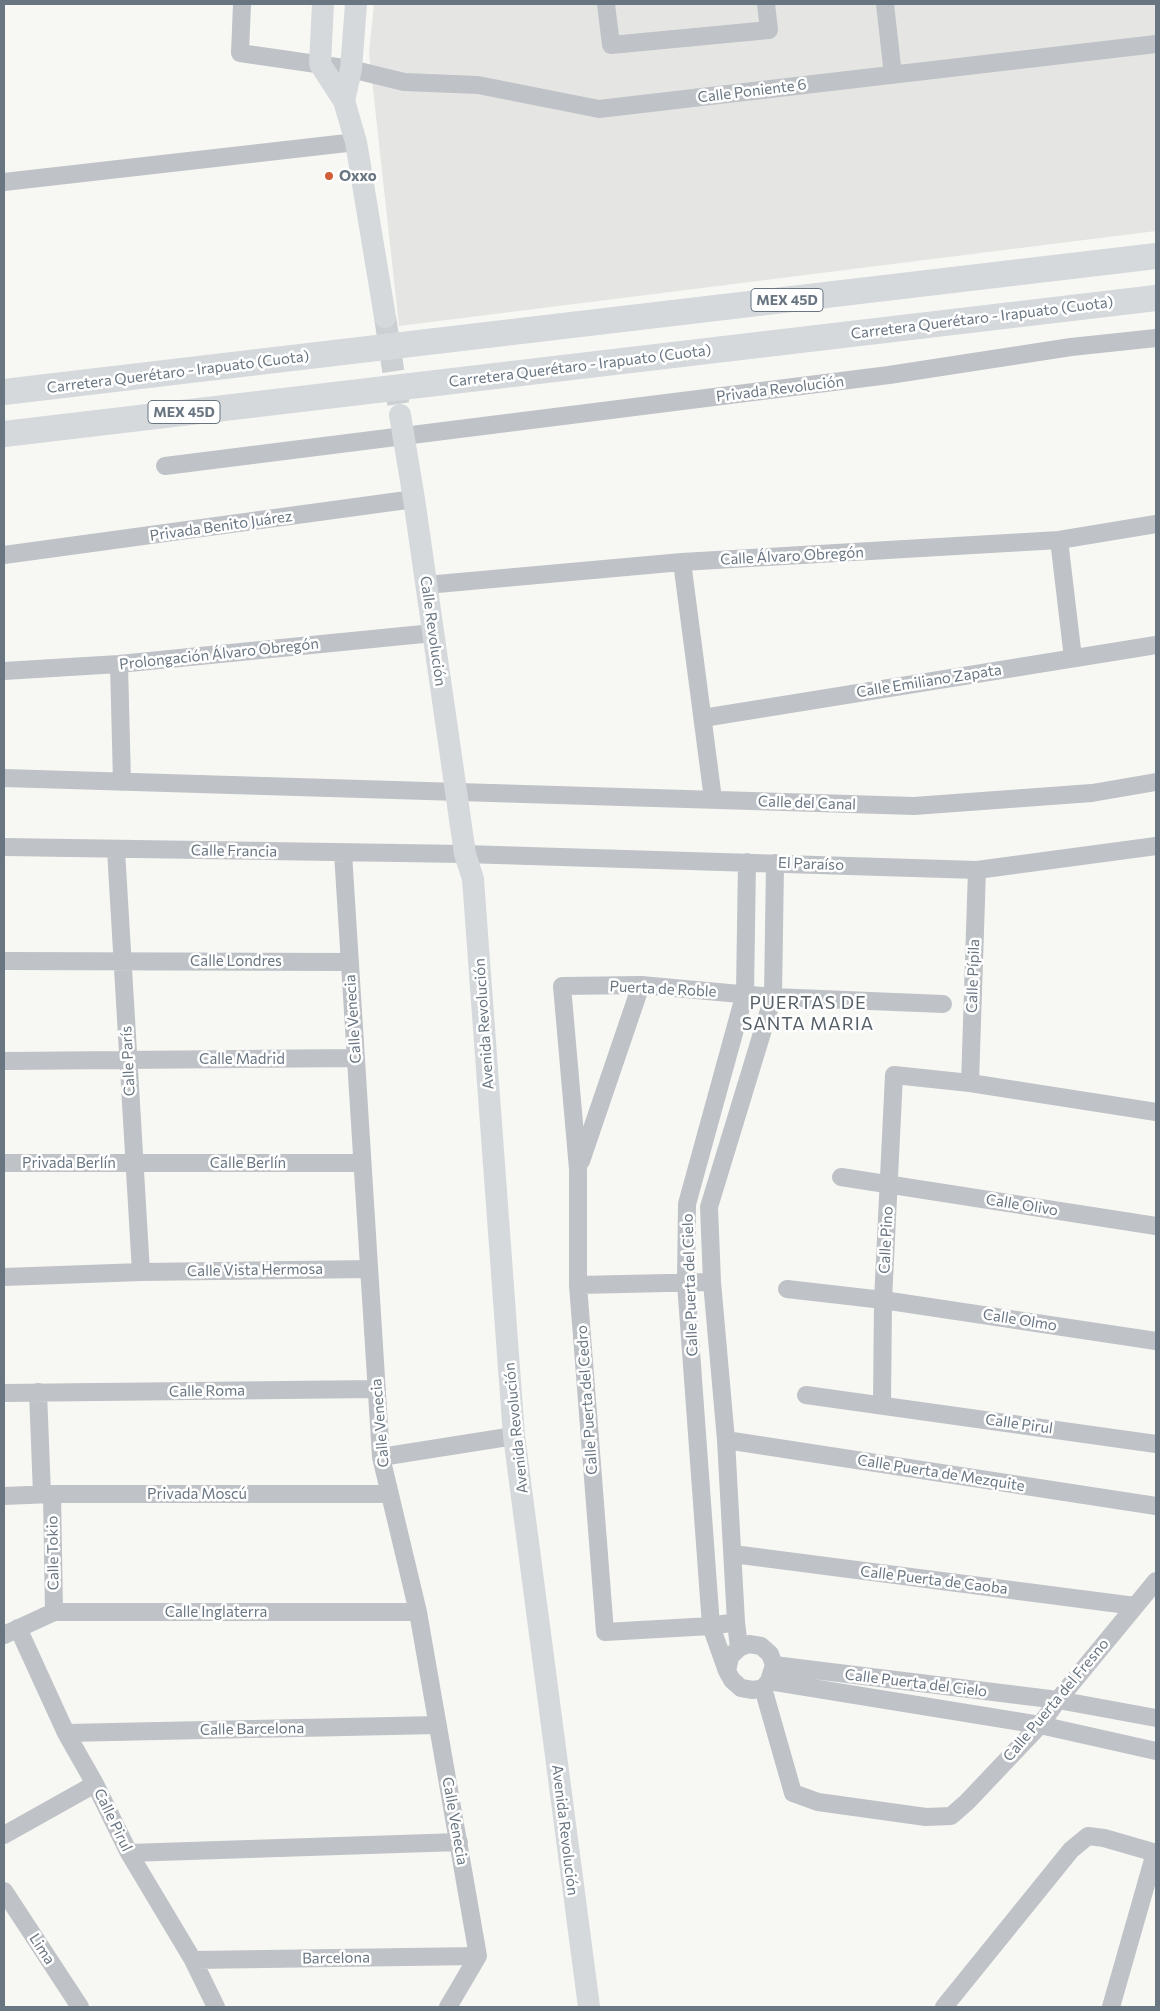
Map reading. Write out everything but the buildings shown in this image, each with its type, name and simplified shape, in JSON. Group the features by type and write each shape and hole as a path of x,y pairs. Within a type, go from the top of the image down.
{"highway":[{"name":"Carretera Querétaro - Irapuato (Cuota)","path":"4,392 1156,256"},
{"name":"Carretera Querétaro - Irapuato (Cuota)","path":"4,434 1156,298"}],"main road":[{"path":"323,4 320,64 344,101 356,142 385,317"},
{"path":"344,101 351,69 356,4"},
{"name":"Calle Revolución","path":"401,425 414,499 465,851"},
{"name":"Avenida Revolución","path":"465,851 473,879 514,1436 589,2007"}],"street":[{"name":"Calle Poniente 6","path":"242,4 240,54 351,69 404,82 478,85 599,109 1156,44"},
{"path":"606,4 611,45 769,30 766,4"},
{"path":"885,4 893,75"},
{"path":"4,182 356,142"},
{"name":"Privada Revolución","path":"165,466 401,425 889,375 1071,346 1156,338"},
{"name":"Privada Benito Juárez","path":"4,555 414,499"},
{"name":"Calle Álvaro Obregón","path":"426,585 682,562 1059,540 1156,524"},
{"path":"1059,540 1073,658"},
{"path":"682,562 713,800"},
{"name":"Prolongación Álvaro Obregón","path":"4,671 119,664 433,633"},
{"name":"Calle Emiliano Zapata","path":"703,718 1156,645"},
{"path":"119,664 122,782"},
{"path":"4,778 457,797"},
{"name":"Calle del Canal","path":"457,797 713,800 914,806 1092,793 1156,782"},
{"name":"El Paraíso","path":"465,851 976,870 1156,846"},
{"name":"Calle Francia","path":"4,847 343,853 465,851"},
{"name":"Calle París","path":"116,850 141,1272"},
{"name":"Calle Venecia","path":"343,853 381,1457 418,1612 478,1956"},
{"name":"Calle Puerta del Cielo","path":"727,1671 711,1626 686,1283 687,1204 745,993 747,862"},
{"name":"Calle Puerta del Cielo","path":"739,1648 726,1440 712,1282 709,1207 774,997 774,863"},
{"name":"Calle Pípila","path":"970,1083 976,870"},
{"name":"Calle Londres","path":"4,961 350,962"},
{"name":"Puerta de Roble","path":"562,986 641,985 774,997 943,1004"},
{"name":"Calle Puerta del Cedro","path":"578,1169 641,985"},
{"name":"Calle Puerta del Cedro","path":"562,986 578,1169 578,1285 605,1632 711,1626"},
{"name":"Calle Madrid","path":"4,1061 356,1058"},
{"name":"Calle Pino","path":"882,1405 883,1300 894,1075 970,1083"},
{"path":"970,1083 1156,1112"},
{"name":"Privada Berlín","path":"4,1163 134,1163"},
{"name":"Calle Berlín","path":"134,1163 362,1163"},
{"name":"Calle Olivo","path":"841,1177 1156,1226"},
{"name":"Calle Vista Hermosa","path":"4,1277 141,1272 369,1269"},
{"path":"578,1285 712,1282"},
{"name":"Calle Olmo","path":"787,1289 883,1300 1156,1341"},
{"name":"Calle Roma","path":"4,1393 377,1389"},
{"name":"Calle Tokio","path":"38,1392 47,1494 54,1612"},
{"name":"Calle Pirul","path":"806,1394 1156,1444"},
{"path":"381,1457 514,1436"},
{"name":"Calle Puerta de Mezquite","path":"726,1440 1156,1506"},
{"name":"Privada Moscú","path":"4,1496 47,1494 390,1494"},
{"name":"Calle Puerta de Caoba","path":"733,1554 1135,1606"},
{"name":"Calle Puerta del Fresno","path":"769,1678 794,1793 818,1802 926,1817 951,1816 967,1802 1040,1724 1156,1581"},
{"name":"Calle Inglaterra","path":"11,1632 54,1612 418,1612"},
{"path":"711,1626 736,1622"},
{"name":"Calle Pirul","path":"11,1632 95,1784 129,1854 193,1960 213,2006"},
{"path":"749,1644 761,1646 770,1654 769,1678 753,1690 741,1688 732,1680 727,1671 730,1657 739,1648 749,1644"},
{"name":"Calle Puerta del Cielo","path":"769,1678 1058,1700 1156,1718"},
{"name":"Calle Puerta del Cielo","path":"769,1678 1040,1724 1156,1751"},
{"name":"Calle Barcelona","path":"66,1733 438,1725"},
{"path":"4,1835 95,1784"},
{"path":"944,2007 1071,1850 1088,1836 1104,1838 1155,1853 1111,2007"},
{"path":"129,1854 459,1842"},
{"name":"Lima","path":"4,1890 80,2007"},
{"path":"448,2007 478,1956"},
{"name":"Barcelona","path":"193,1960 478,1956"}],"shaded area":[{"path":"374,4 1156,4 1156,231 399,326 369,53"}],"tunnel":[{"path":"385,317 400,415"}],"place":[{"name":"Oxxo","path":"329,176"}],"district":[{"name":"PUERTAS DE SANTA MARIA","path":"808,1013"}]}
